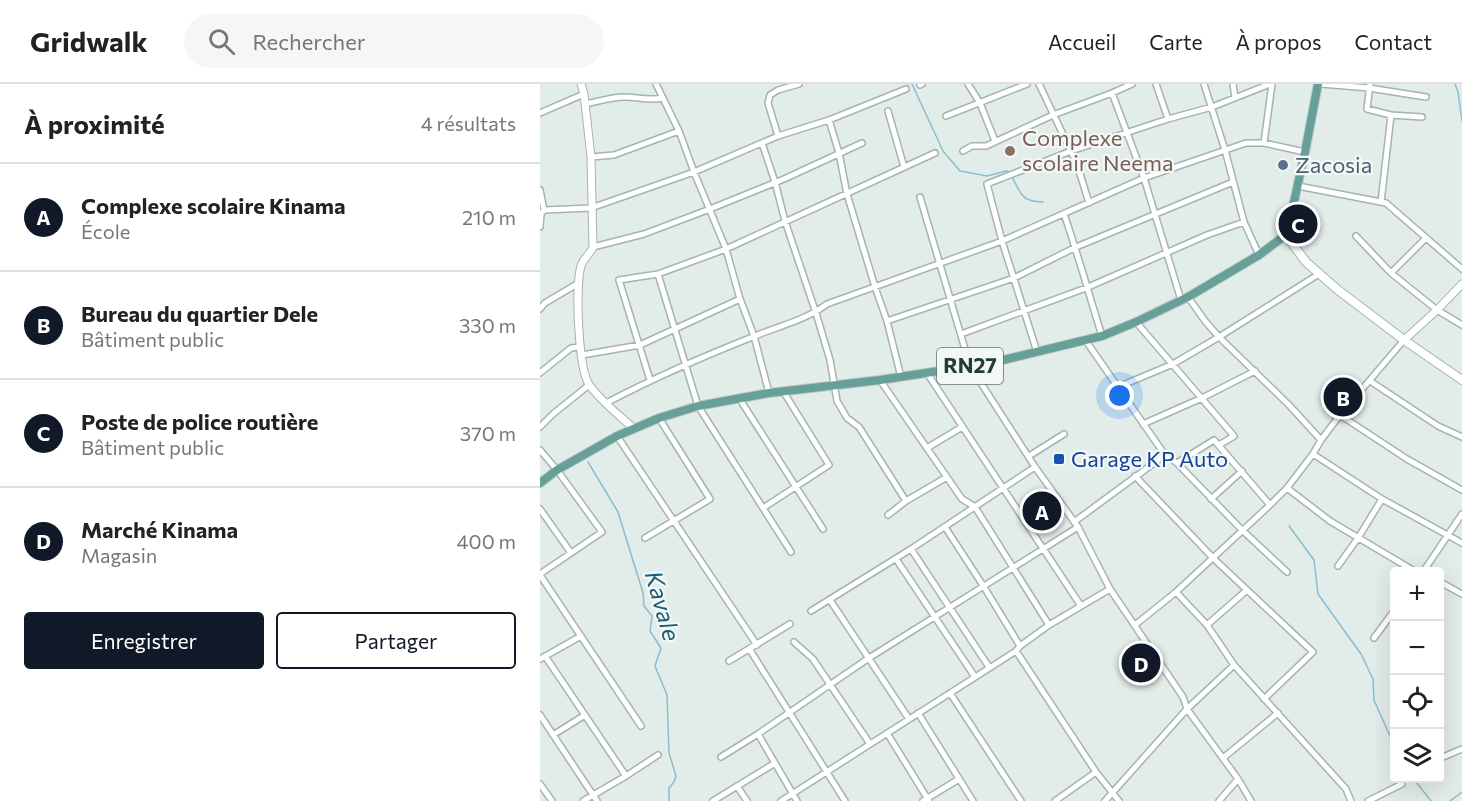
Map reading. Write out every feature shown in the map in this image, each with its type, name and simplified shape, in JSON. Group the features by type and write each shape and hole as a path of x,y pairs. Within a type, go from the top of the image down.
{"main road":[{"path":"1320,84 1287,235 1306,262 1338,290 1462,380"},
{"name":"RN27","path":"540,483 557,470 617,436 659,418 698,406 769,393 880,380 991,363 1102,336 1185,298 1259,255 1287,235"}],"street":[{"path":"581,84 591,157 593,247 582,264 577,284 584,374 589,385 634,429"},
{"path":"656,84 679,131 726,249 740,299 754,336 769,393"},
{"path":"778,136 768,103 770,95 778,90 799,84"},
{"path":"968,84 980,103 995,141"},
{"path":"946,116 1027,84"},
{"path":"1039,84 1077,164 1089,203"},
{"path":"963,151 972,146 986,146 1053,115 1132,84"},
{"path":"1156,84 1168,118"},
{"path":"1204,84 1244,222 1259,255"},
{"path":"1233,84 1235,98"},
{"path":"1037,352 1002,242 987,184 1071,151 1168,118 1212,106 1271,84 1264,143"},
{"path":"1320,84 1370,86 1426,97"},
{"path":"1370,86 1366,109 1391,115 1422,117"},
{"path":"544,210 591,208 694,172 778,136 829,120 906,89"},
{"path":"1113,93 1144,178 1166,254 1185,298 1321,440"},
{"path":"540,113 584,94"},
{"path":"585,104 622,97 650,101 663,98"},
{"path":"888,111 904,167"},
{"path":"1380,202 1391,115"},
{"path":"829,120 839,153 847,194 887,321 901,377"},
{"path":"591,157 614,155 679,131"},
{"path":"593,247 644,234 710,210 784,179 862,142"},
{"path":"762,143 830,360 837,401 847,418 859,428 906,501"},
{"path":"606,403 650,380 754,336 816,313 827,304 1002,242 1144,178 1246,143 1264,143 1305,152"},
{"path":"650,380 620,280 658,274 726,249 935,153"},
{"path":"887,321 1014,278 1076,248 1233,182"},
{"path":"1298,186 1386,203 1462,269"},
{"path":"540,190 544,210 541,214 540,227"},
{"path":"920,196 970,366 1035,468 1078,527 1110,589 1182,697 1187,709 1238,779 1251,801"},
{"path":"1064,214 1102,336"},
{"path":"961,334 1086,288 1207,235 1244,222"},
{"path":"1356,236 1392,273 1437,310 1462,325"},
{"path":"1392,273 1425,239"},
{"path":"658,274 698,406 791,552"},
{"path":"1118,387 1173,364 1319,274"},
{"path":"540,309 545,303 577,284"},
{"path":"1135,625 1176,592 1287,488 1340,415 1404,340 1462,284"},
{"path":"540,373 571,348 581,351 640,345 740,299"},
{"path":"1136,322 1234,436 1219,445"},
{"path":"1086,341 1165,455 1177,463 1242,530 1287,572"},
{"path":"1143,424 1255,371"},
{"path":"927,373 1081,606"},
{"path":"880,380 962,499 975,507 1049,625"},
{"path":"1370,381 1438,426 1462,437"},
{"path":"540,427 552,414 589,385"},
{"path":"763,508 829,465 783,391"},
{"path":"739,398 823,529"},
{"path":"1340,415 1407,459 1462,490"},
{"path":"645,538 710,499 659,418"},
{"path":"927,448 962,427"},
{"path":"1029,456 1064,434"},
{"path":"617,436 757,645"},
{"path":"1177,463 1214,440 1270,505"},
{"path":"540,450 602,532 540,574 641,726"},
{"path":"1313,454 1382,499 1462,543"},
{"path":"1074,522 1165,455"},
{"path":"811,611 896,559 1035,468"},
{"path":"1211,499 1242,471"},
{"path":"1135,476 1213,558 1313,652 1264,699"},
{"path":"888,515 906,501 947,477"},
{"path":"1287,488 1330,520 1407,567"},
{"path":"1338,566 1382,499"},
{"path":"540,509 571,552"},
{"path":"1426,567 1462,514"},
{"path":"945,527 984,586 1018,648 1096,772 1119,801"},
{"path":"721,757 869,658 1078,527"},
{"path":"911,549 989,667"},
{"path":"896,559 975,676"},
{"path":"1444,584 1462,594"},
{"path":"782,801 950,693 1049,625 1110,589"},
{"path":"1207,625 1247,590"},
{"path":"1176,592 1207,625 1234,664 1264,699 1346,789 1351,801"},
{"path":"830,600 909,719"},
{"path":"1374,638 1390,617"},
{"path":"729,661 790,624"},
{"path":"581,636 542,658 585,715 626,776"},
{"path":"794,642 813,659 870,744"},
{"path":"750,650 844,801"},
{"path":"1105,801 1187,709 1234,664"},
{"path":"950,693 1021,801"},
{"path":"918,713 973,801"},
{"path":"1222,758 1278,713"},
{"path":"540,715 597,801"},
{"path":"553,735 585,715"},
{"path":"758,734 797,801"},
{"path":"887,734 927,800 959,779"},
{"path":"1444,757 1462,749"},
{"path":"583,801 658,755"},
{"path":"713,801 775,763"},
{"path":"1055,801 1096,772"},
{"path":"1219,801 1238,779"},
{"path":"540,784 552,801"},
{"path":"1368,801 1402,784"},
{"path":"737,786 747,801"}],"waterway":[{"path":"912,84 943,151 960,171 987,176 1010,172"},
{"path":"1455,84 1462,121"},
{"path":"1012,177 1023,196 1030,200 1043,202"},
{"name":"Kavale","path":"588,462 618,512 643,593 644,606 652,616 650,631 661,648 655,666 667,695 669,753 676,776 669,788 669,801"},
{"path":"1289,526 1314,560 1318,594 1361,654 1373,679 1374,700 1390,736"},
{"path":"1417,783 1431,801"},
{"path":"1450,801 1462,792"}],"place":[{"name":"Complexe scolaire Neema","path":"1010,151"},
{"name":"Zacosia","path":"1283,165"},
{"name":"Poste de police routière","path":"1298,224"},
{"name":"Bureau du quartier Dele","path":"1343,397"},
{"name":"Garage KP Auto","path":"1059,459"},
{"name":"Complexe scolaire Kinama","path":"1042,511"},
{"name":"Marché Kinama","path":"1141,663"}]}
